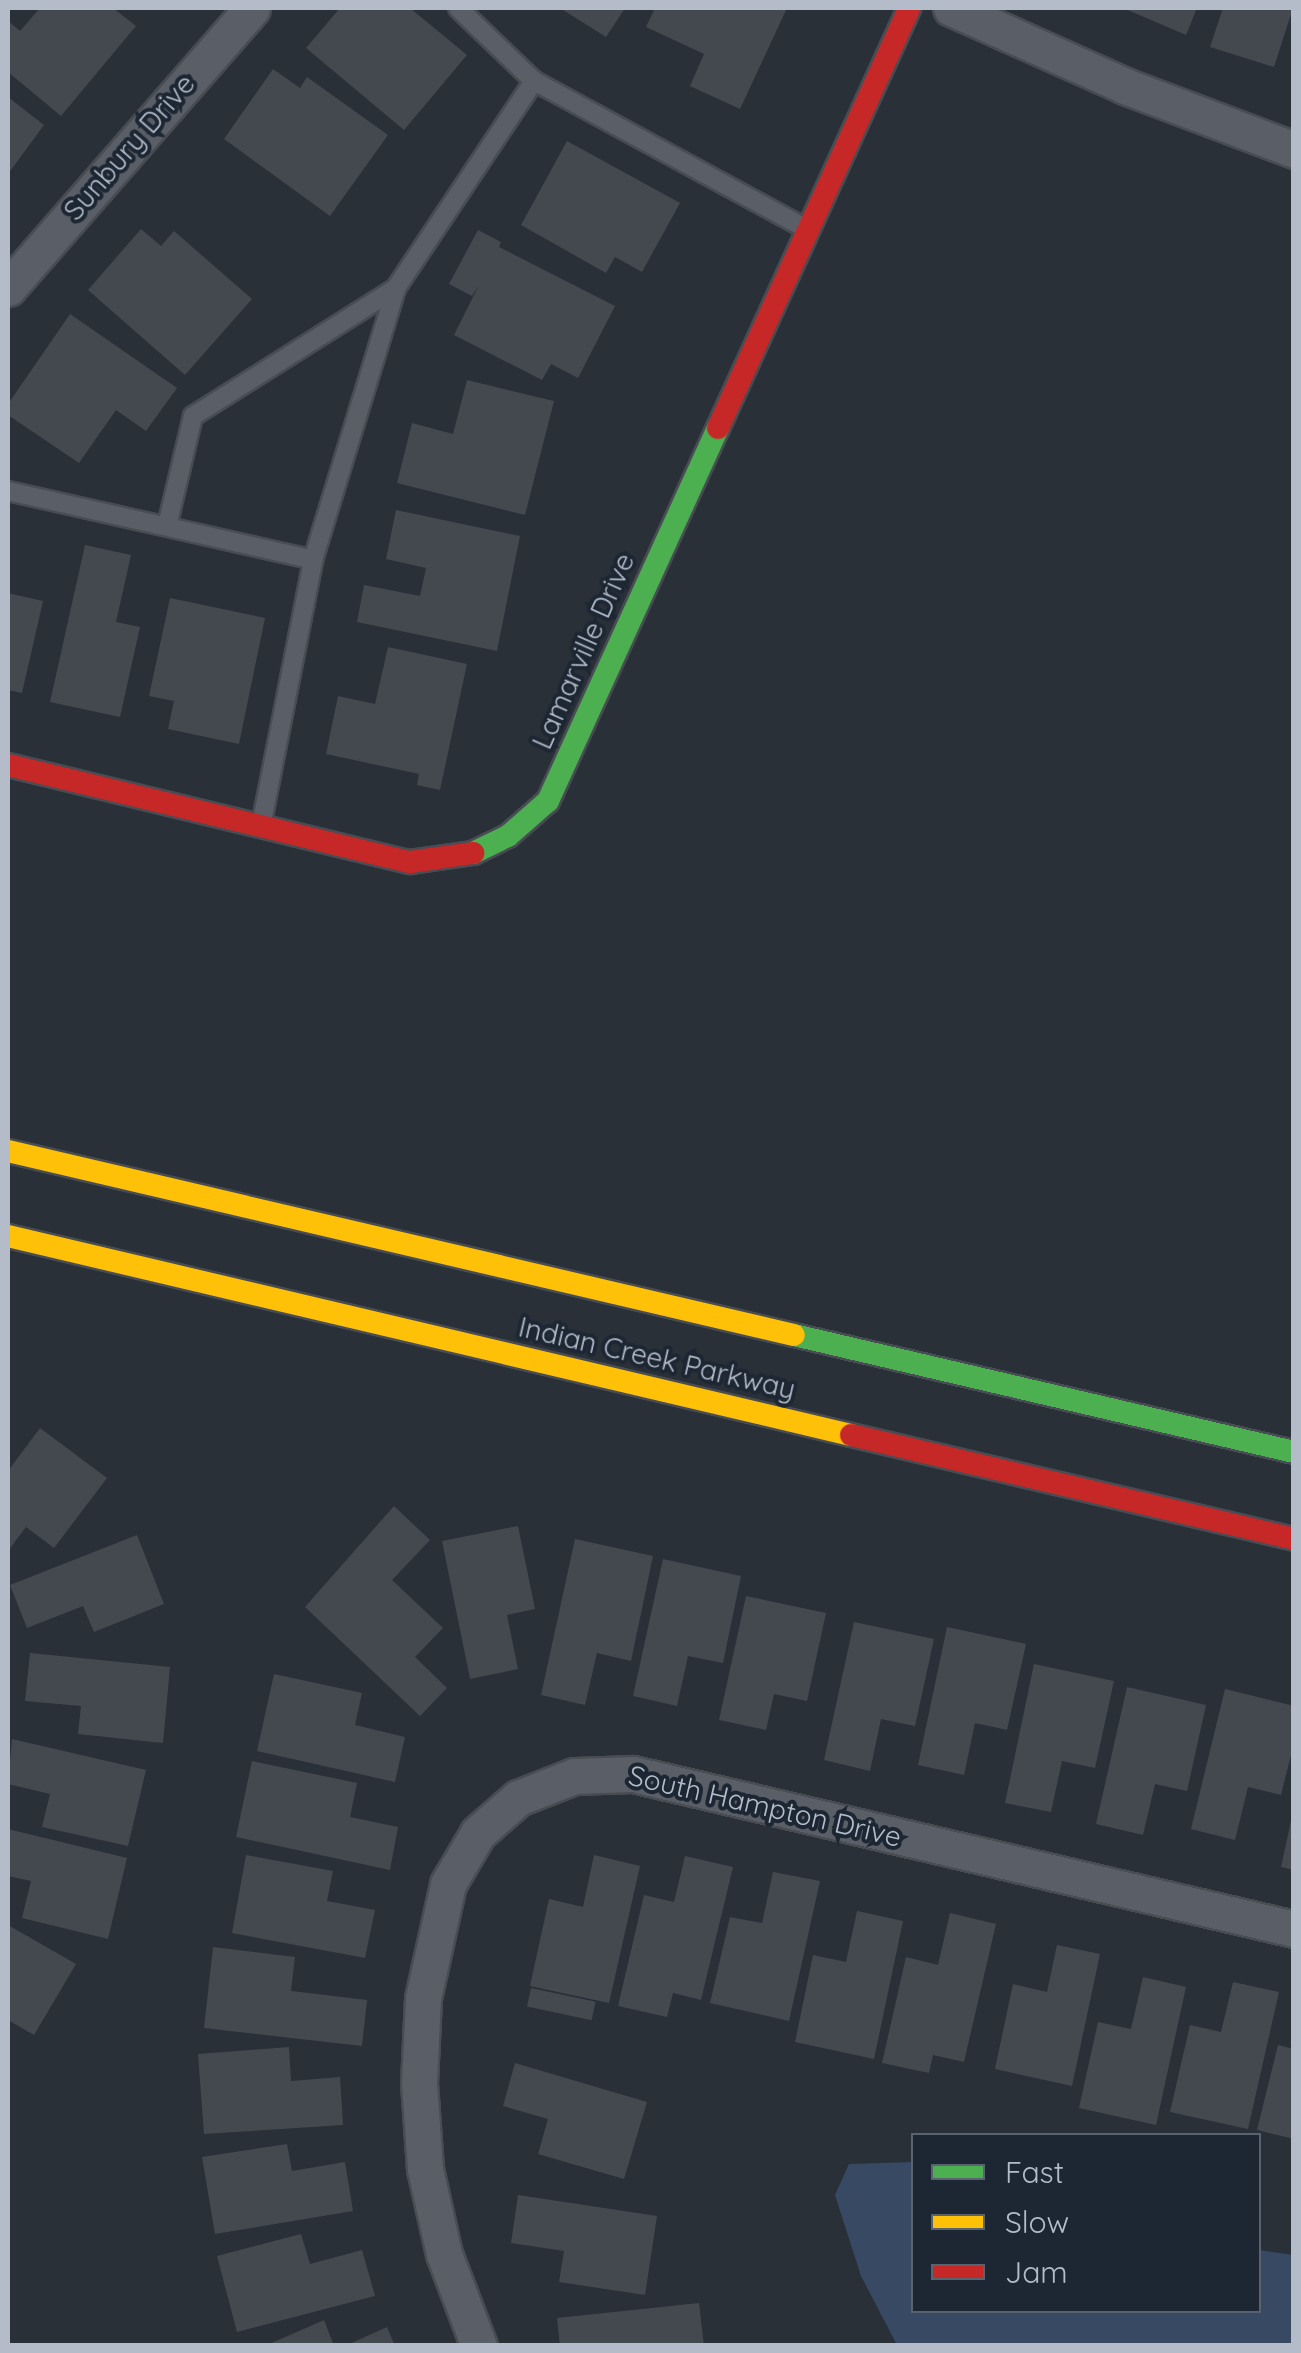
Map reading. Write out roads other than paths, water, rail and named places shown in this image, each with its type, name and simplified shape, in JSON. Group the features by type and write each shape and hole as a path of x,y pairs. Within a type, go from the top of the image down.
{"street":[{"name":"Sunbury Drive","path":"8,288 252,8"},
{"name":"Lamarville Drive","path":"8,765 410,862 459,860 508,836 548,801 909,8"},
{"path":"952,8 1126,86 1294,150"},
{"name":"Indian Creek Parkway","path":"8,1152 1294,1452"},
{"name":"Indian Creek Parkway","path":"8,1236 1294,1539"},
{"name":"South Hampton Drive","path":"479,2346 444,2254 425,2169 419,2084 423,1998 448,1884 478,1833 518,1798 574,1776 633,1774 1294,1929"}],"lane":[{"path":"458,8 534,81 807,229"},
{"path":"261,827 312,560 396,288 534,81"},
{"path":"167,526 194,416 396,288"},
{"path":"8,491 312,560"}],"water":[{"path":"911,2162 911,2313 1261,2313 1261,2250 1293,2255 1293,2345 897,2345 861,2276 835,2195 849,2164"}]}
